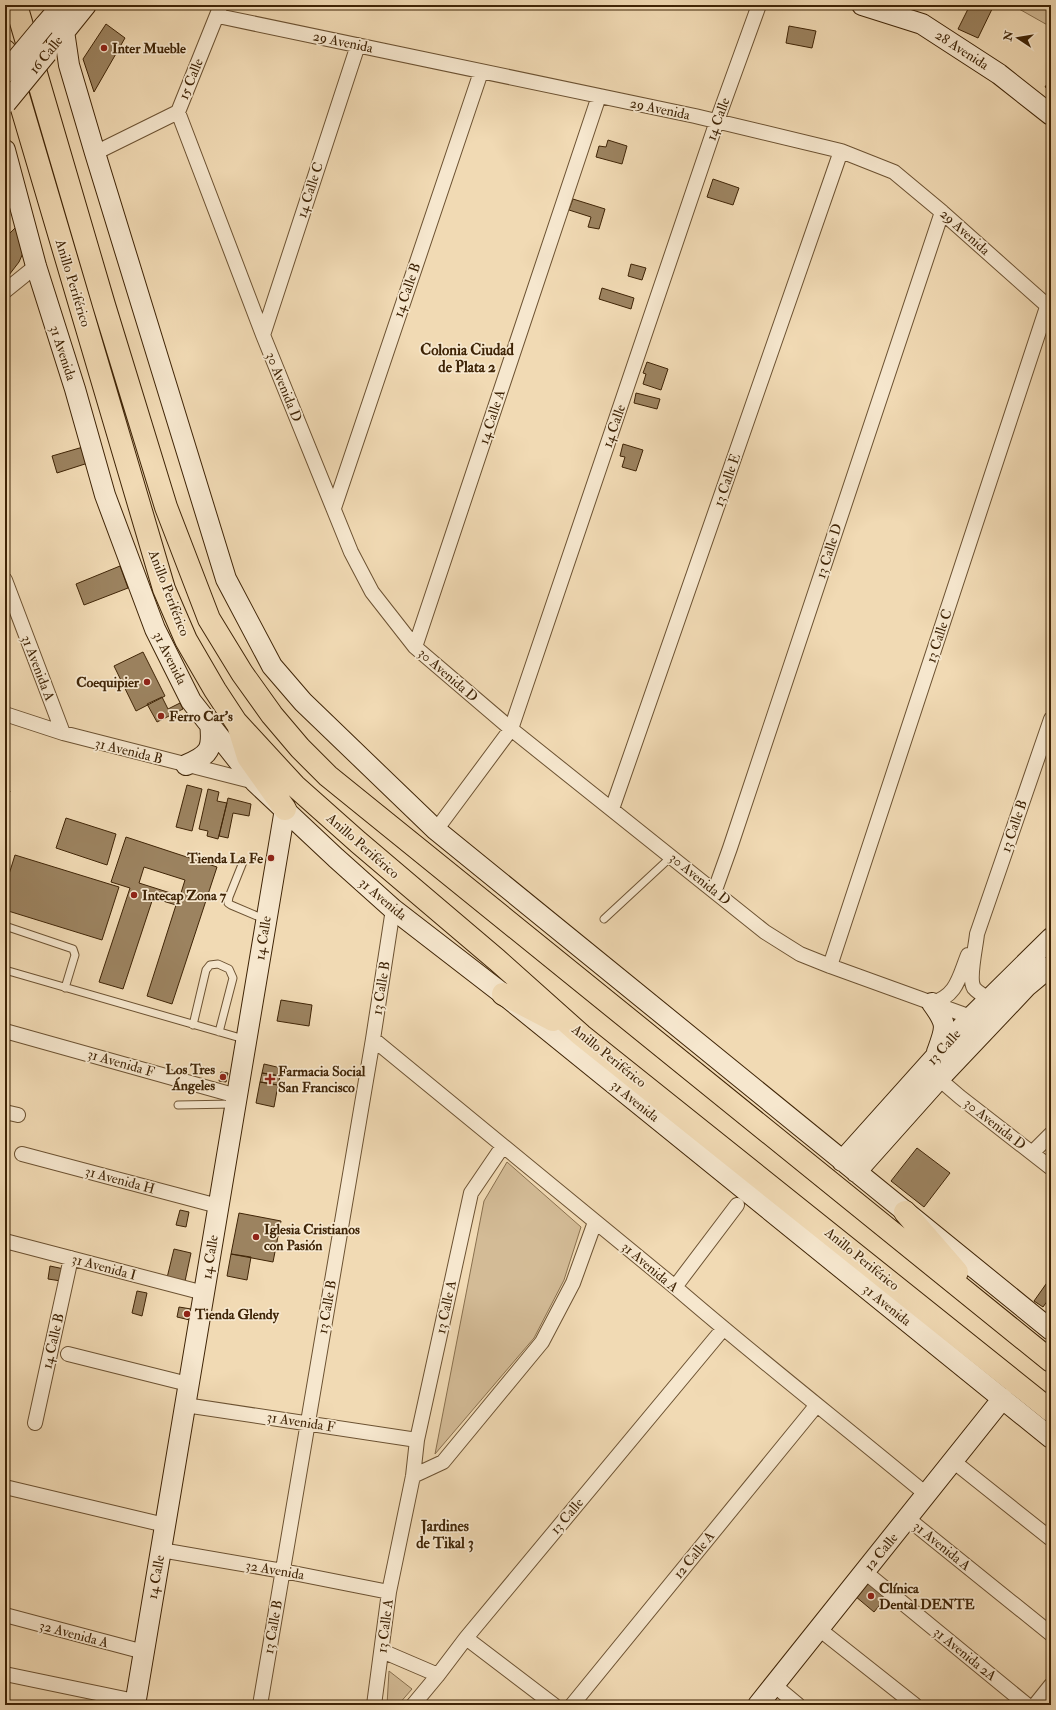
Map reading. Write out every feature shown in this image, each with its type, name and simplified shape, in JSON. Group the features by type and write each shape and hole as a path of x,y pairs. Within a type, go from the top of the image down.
{"highway":[{"name":"Anillo Periférico","path":"16,5 104,305 166,507 209,619 242,673 272,714 300,748 334,781 1051,1361"},
{"name":"Anillo Periférico","path":"5,51 164,589 186,640 215,690 236,722 295,786 582,1035 1051,1411"},
{"path":"236,722 248,757 285,809"},
{"path":"503,994 582,1035"},
{"path":"906,1212 992,1313"}],"street":[{"name":"16 Calle","path":"5,73 62,5"},
{"name":"16 Calle","path":"6,103 86,5"},
{"name":"14 Calle","path":"436,830 511,729 717,121 759,5"},
{"name":"28 Avenida","path":"862,5 922,24 999,74 1051,114"},
{"name":"29 Avenida","path":"219,10 358,46 717,121 841,151 894,172 942,212 1049,308"},
{"name":"15 Calle","path":"95,154 178,112 219,10"},
{"path":"64,31 69,65 95,154 226,579 272,666 303,702 436,830 1051,1330"},
{"name":"14 Calle C","path":"263,335 358,46"},
{"name":"14 Calle B","path":"334,508 481,72"},
{"name":"14 Calle A","path":"415,647 599,96"},
{"name":"30 Avenida D","path":"178,112 263,335 351,552 372,592 415,647 511,729 715,890 765,932 800,954 971,1017"},
{"name":"31 Avenida","path":"5,150 36,266 75,388 105,495 155,630 191,701 210,723 255,782 393,909 503,994 1051,1438"},
{"name":"13 Calle E","path":"612,809 841,151"},
{"name":"13 Calle D","path":"715,890 942,212"},
{"path":"5,291 36,266"},
{"name":"13 Calle C","path":"830,966 1049,308"},
{"name":"31 Avenida A","path":"5,580 63,733"},
{"name":"31 Avenida B","path":"5,714 63,733 255,782"},
{"name":"13 Calle B","path":"932,1003 943,1000 952,992 977,934 1051,719"},
{"path":"186,765 204,756 210,748 212,740 210,723"},
{"name":"14 Calle","path":"135,1703 285,809"},
{"name":"13 Calle B","path":"260,1705 373,1039 393,909"},
{"name":"13 Calle B","path":"977,934 975,956 971,972 973,987 980,994 990,999"},
{"name":"13 Calle","path":"849,1166 936,1057 971,1017 1051,938"},
{"name":"13 Calle","path":"849,1166 940,1079 1027,986 1051,966"},
{"path":"932,1003 943,1018 945,1030 936,1057"},
{"name":"31 Avenida F","path":"5,1031 237,1100"},
{"name":"31 Avenida A","path":"373,1039 675,1287 816,1406 926,1494"},
{"name":"30 Avenida D","path":"940,1079 960,1097 1051,1168"},
{"path":"1032,1153 1051,1134"},
{"name":"13 Calle A","path":"374,1705 389,1592 412,1476 417,1440 471,1193 503,1146"},
{"name":"31 Avenida H","path":"22,1154 218,1206"},
{"path":"675,1287 737,1205"},
{"path":"412,1476 443,1462 542,1342 573,1283 595,1222"},
{"name":"31 Avenida I","path":"5,1241 204,1293"},
{"name":"14 Calle B","path":"35,1423 71,1258"},
{"name":"13 Calle","path":"413,1705 466,1638 723,1328"},
{"path":"68,1354 188,1384"},
{"name":"12 Calle","path":"758,1705 1003,1398"},
{"name":"31 Avenida F","path":"185,1405 417,1440"},
{"name":"12 Calle A","path":"572,1705 816,1406"},
{"path":"953,1461 1051,1539"},
{"path":"5,1487 165,1525"},
{"name":"31 Avenida A","path":"907,1518 1051,1634"},
{"name":"32 Avenida","path":"161,1550 283,1570 389,1592"},
{"name":"31 Avenida 2A","path":"865,1572 1027,1705"},
{"name":"32 Avenida A","path":"5,1616 144,1652"},
{"path":"819,1629 915,1705"},
{"path":"466,1638 554,1705"},
{"path":"382,1651 438,1675"},
{"path":"5,1674 135,1703"},
{"path":"774,1685 798,1705"},
{"path":"1034,1705 1051,1685"}],"lane":[{"path":"604,919 672,856"},
{"path":"243,862 228,903 266,920"},
{"path":"5,926 73,949 75,955 65,988"},
{"path":"193,1025 206,970 210,965 218,964 229,968 234,978 219,1032"},
{"path":"5,970 247,1040"},
{"path":"178,1105 237,1100"}],"shaded area":[{"path":"1012,5 1051,5 1051,27"},
{"path":"507,1162 581,1227 564,1280 534,1338 435,1454 484,1201"},
{"path":"389,1671 412,1689 398,1705 387,1705"}],"building":[{"path":"970,5 994,5 978,38 958,29"},
{"name":"Inter Mueble","path":"106,24 125,38 94,92 83,59"},
{"path":"789,26 816,31 812,48 786,43"},
{"path":"1051,78 1051,90 1045,87"},
{"path":"608,140 627,146 622,164 596,157 599,146 606,147"},
{"path":"713,179 739,188 733,205 707,197"},
{"path":"573,199 605,209 599,229 588,227 591,217 569,210"},
{"path":"18,225 23,253 19,262 9,275 5,270 5,238"},
{"path":"631,264 646,268 642,280 628,276"},
{"path":"602,288 634,298 631,309 599,299"},
{"path":"647,362 668,369 661,390 643,384 646,374 643,373"},
{"path":"636,393 660,399 657,409 634,403"},
{"path":"623,444 643,450 636,471 622,467 625,457 620,456"},
{"path":"83,447 88,463 57,473 52,456"},
{"path":"120,566 128,588 84,605 76,584"},
{"path":"143,652 165,696 136,711 114,666"},
{"name":"Ferro Car's","path":"162,697 168,709 180,703 183,709 157,722 147,704"},
{"path":"187,785 202,789 192,831 176,827"},
{"path":"208,789 219,792 217,801 227,803 218,839 207,836 208,831 199,829"},
{"path":"5,790 10,791 5,806"},
{"path":"228,798 251,804 249,816 233,813 228,838 219,836"},
{"path":"66,818 116,834 107,865 56,848"},
{"path":"126,837 217,867 172,1004 147,996 176,905 153,898 123,989 99,982 130,888 111,882","holes":["144,867 185,880 180,896 139,883"]},
{"path":"15,855 119,887 102,940 5,910 5,887"},
{"path":"281,1000 312,1005 309,1026 277,1021"},
{"path":"264,1064 281,1068 280,1076 262,1073"},
{"name":"Los Tres Ángeles","path":"221,1072 228,1073 226,1082 219,1081"},
{"name":"Farmacia Social San Francisco","path":"262,1073 280,1076 278,1085 260,1082"},
{"path":"260,1082 278,1085 274,1107 256,1103"},
{"path":"917,1148 950,1173 924,1207 891,1181"},
{"path":"180,1210 189,1212 186,1227 176,1225"},
{"name":"Iglesia Cristianos con Pasión","path":"239,1213 281,1221 273,1262 231,1254"},
{"path":"174,1249 191,1253 184,1286 166,1282"},
{"path":"231,1254 251,1257 247,1280 227,1276"},
{"path":"50,1266 64,1269 61,1281 48,1279"},
{"path":"1051,1277 1051,1296 1043,1307 1034,1301"},
{"path":"137,1291 147,1293 142,1316 132,1313"},
{"name":"Tienda Glendy","path":"179,1307 197,1310 194,1321 177,1317"},
{"name":"Clínica Dental DENTE","path":"867,1580 887,1596 874,1612 855,1596"}],"place":[{"name":"Inter Mueble","path":"104,48"},
{"name":"Coequipier","path":"147,682"},
{"name":"Ferro Car's","path":"161,716"},
{"name":"Tienda La Fe","path":"271,858"},
{"name":"Intecap Zona 7","path":"134,895"},
{"name":"Los Tres Ángeles","path":"223,1077"},
{"name":"Farmacia Social San Francisco","path":"270,1079"},
{"name":"Iglesia Cristianos con Pasión","path":"256,1237"},
{"name":"Tienda Glendy","path":"187,1314"},
{"name":"Clínica Dental DENTE","path":"871,1596"}],"district":[{"name":"Colonia Ciudad de Plata 2","path":"467,358"},
{"name":"Jardines de Tikal 3","path":"445,1534"}]}
